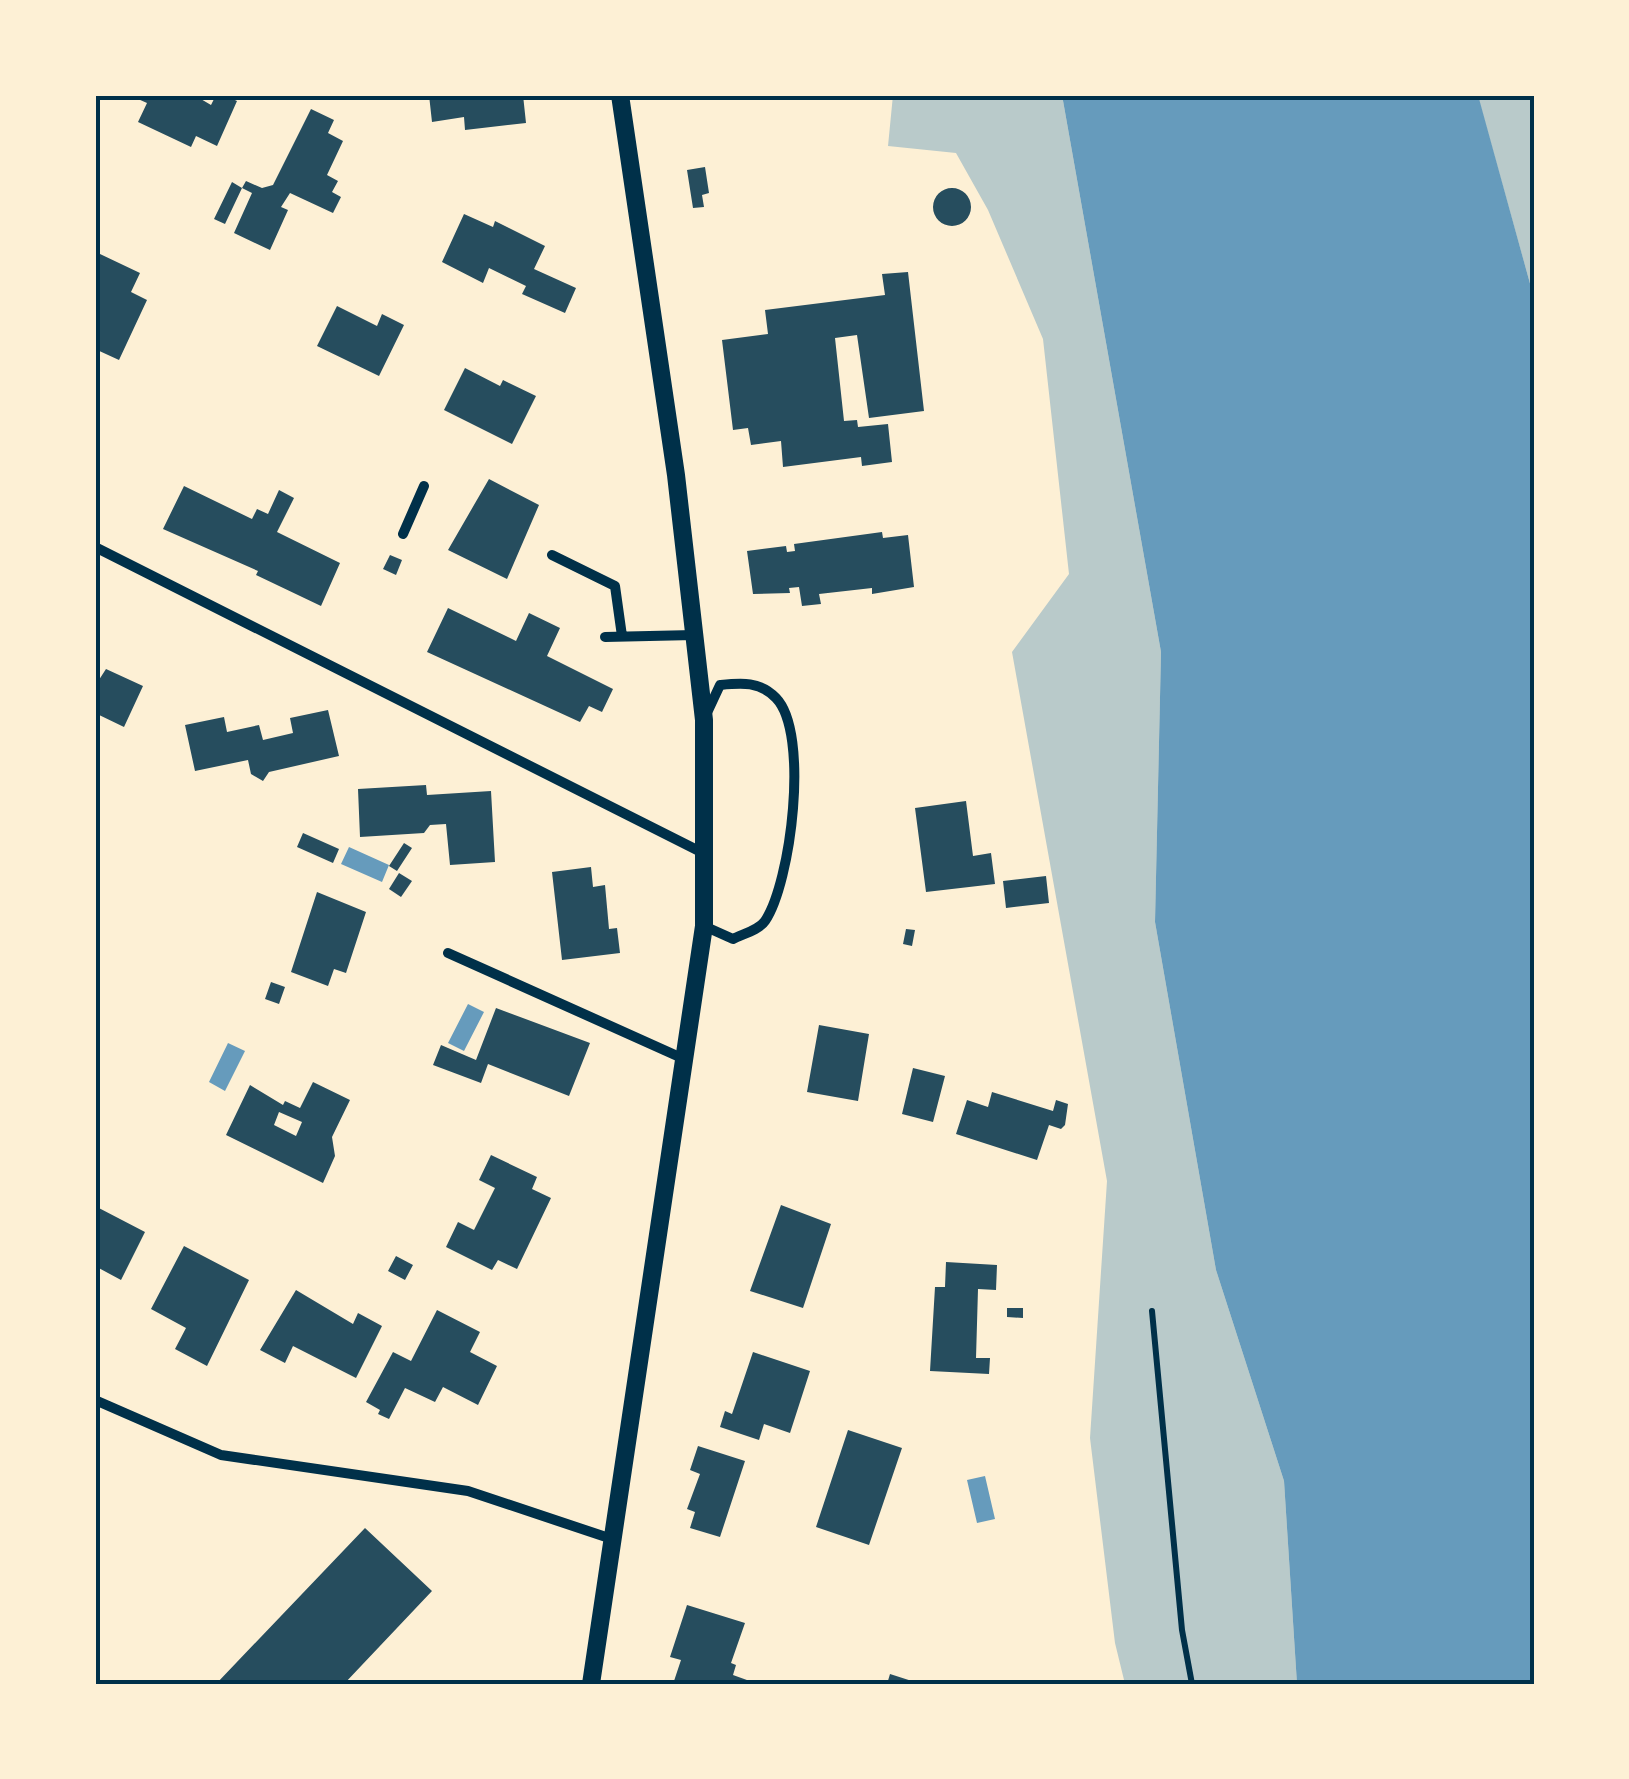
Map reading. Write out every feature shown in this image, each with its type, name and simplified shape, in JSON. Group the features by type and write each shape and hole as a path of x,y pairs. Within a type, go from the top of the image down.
{"street":[{"path":"591,1684 704,926 704,720 676,475 620,95"},
{"path":"404,534 424,486"},
{"path":"95,547 704,854"},
{"path":"552,555 615,586 622,636"},
{"path":"604,637 694,635"},
{"path":"704,720 720,686 752,682 778,700 790,739 794,794 782,891 763,926 733,938 704,926"},
{"path":"448,953 684,1059"},
{"path":"95,1400 221,1455 468,1491 612,1538"}],"path":[{"path":"1152,1310 1182,1630 1192,1684"}],"shaded area":[{"path":"893,95 1062,95 1161,652 1155,922 1216,1270 1284,1481 1297,1684 1125,1684 1115,1643 1090,1438 1107,1181 1012,652 1069,574 1043,339 988,210 956,153 888,146"},
{"path":"1534,95 1534,298 1478,97"}],"water":[{"path":"1062,95 1478,95 1534,298 1534,1684 1297,1684 1284,1481 1216,1270 1155,922 1161,652"},
{"path":"349,847 389,865 382,882 341,864"},
{"path":"468,1004 484,1012 464,1051 448,1043"},
{"path":"228,1043 245,1051 225,1091 209,1082"},
{"path":"985,1476 995,1519 977,1523 967,1480"}],"building":[{"path":"129,95 194,95 211,105 216,95 237,101 217,146 196,136 191,147 138,122 147,103"},
{"path":"429,95 523,95 526,123 465,130 464,117 432,122"},
{"path":"311,109 334,120 328,133 343,141 327,175 338,181 332,192 341,197 333,213 290,193 281,207 288,210 270,250 234,233 252,193 242,188 246,181 262,188 273,185"},
{"path":"705,167 709,193 702,195 704,207 693,208 687,170"},
{"path":"232,182 242,188 225,224 214,219"},
{"path":"952,188 965,194 971,207 965,220 952,226 939,220 933,207 939,194"},
{"path":"464,214 493,227 495,221 545,246 534,269 576,288 565,313 522,294 526,286 489,268 483,283 442,262"},
{"path":"100,254 140,273 131,292 147,300 119,360 95,349 95,264"},
{"path":"908,272 924,411 869,418 857,335 835,338 844,421 857,420 858,427 888,424 892,462 862,466 861,457 783,467 781,441 751,445 748,428 733,430 722,340 768,334 765,310 885,295 882,274"},
{"path":"337,306 377,326 382,314 404,325 379,376 317,346"},
{"path":"465,368 500,386 503,380 536,396 512,444 444,410"},
{"path":"489,479 539,505 507,579 448,550"},
{"path":"184,486 252,519 257,509 268,514 279,490 294,498 277,532 340,563 321,606 256,575 258,571 163,529"},
{"path":"882,532 883,538 908,535 914,587 872,594 872,588 819,594 821,604 802,606 799,587 789,588 790,593 753,594 747,551 786,546 787,552 795,551 794,544"},
{"path":"390,555 402,560 396,575 383,569"},
{"path":"448,608 516,641 529,613 560,628 547,656 613,689 602,712 589,706 580,722 427,652"},
{"path":"106,669 143,686 124,727 95,713 95,686"},
{"path":"328,710 339,756 269,772 263,781 251,774 248,760 195,771 185,725 224,717 227,732 259,725 263,740 293,733 290,718"},
{"path":"426,785 427,795 491,791 495,862 450,865 446,824 430,825 424,833 360,837 358,789"},
{"path":"966,801 973,856 991,853 995,884 926,892 915,808"},
{"path":"303,833 339,849 333,863 297,847"},
{"path":"404,843 412,848 397,871 389,866"},
{"path":"591,867 593,887 605,885 609,929 617,928 620,953 562,960 552,872"},
{"path":"399,873 412,881 401,897 389,889"},
{"path":"1046,876 1049,903 1006,908 1003,881"},
{"path":"317,892 366,912 346,973 334,969 328,986 291,972"},
{"path":"906,929 915,930 912,946 903,944"},
{"path":"271,982 285,987 279,1004 265,999"},
{"path":"496,1008 590,1043 569,1096 488,1064 481,1083 433,1065 441,1045 476,1060"},
{"path":"819,1025 869,1034 858,1101 807,1092"},
{"path":"913,1068 945,1076 933,1122 902,1114"},
{"path":"313,1082 350,1100 332,1137 335,1156 323,1183 226,1135 250,1085 283,1105 285,1101 300,1108","holes":["279,1112 302,1122 296,1136 274,1125"]},
{"path":"992,1092 1053,1111 1056,1100 1068,1104 1065,1125 1061,1129 1049,1125 1037,1160 956,1134 967,1100 988,1107"},
{"path":"491,1155 537,1177 532,1189 551,1198 517,1269 498,1260 492,1270 446,1247 458,1222 474,1230 495,1188 479,1180"},
{"path":"781,1205 831,1224 803,1308 750,1291"},
{"path":"95,1206 145,1232 121,1280 95,1266"},
{"path":"184,1246 249,1280 207,1366 175,1349 186,1328 151,1309"},
{"path":"396,1256 413,1265 405,1280 388,1271"},
{"path":"946,1262 997,1265 996,1290 978,1289 976,1358 990,1358 989,1374 930,1371 935,1287 945,1287"},
{"path":"296,1290 353,1324 358,1313 382,1326 356,1378 293,1346 285,1363 260,1350"},
{"path":"1007,1308 1023,1308 1023,1318 1007,1317"},
{"path":"437,1310 480,1332 470,1352 497,1366 478,1405 443,1387 435,1402 405,1388 389,1419 378,1414 380,1410 366,1402 393,1352 411,1361"},
{"path":"753,1352 810,1371 790,1433 764,1424 759,1440 720,1427 725,1411 732,1414"},
{"path":"848,1430 902,1448 869,1545 816,1527"},
{"path":"698,1446 745,1461 720,1537 690,1528 695,1512 687,1509 700,1474 690,1470"},
{"path":"365,1528 432,1591 344,1684 216,1684"},
{"path":"687,1605 745,1623 731,1663 736,1665 733,1675 758,1684 673,1684 681,1660 670,1657"},
{"path":"890,1674 918,1683 918,1684 887,1684"}]}
